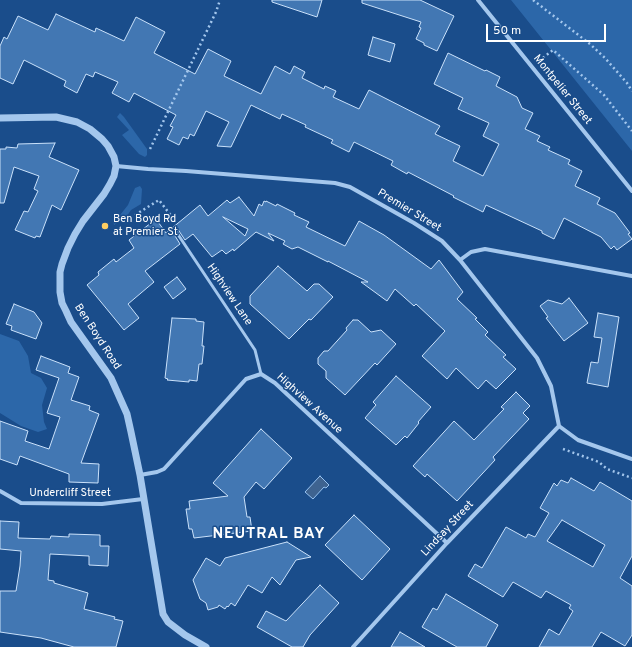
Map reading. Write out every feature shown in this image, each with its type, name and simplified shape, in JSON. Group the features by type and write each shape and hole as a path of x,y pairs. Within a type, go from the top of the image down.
{"street":[{"name":"Montpelier Street","path":"478,0 632,191"},
{"path":"0,118 56,117 77,122 90,128 102,139 114,157 116,166"},
{"name":"Premier Street","path":"116,166 186,170 334,183 350,187 414,223 442,241 460,260 537,358 551,386 559,426"},
{"name":"Ben Boyd Road","path":"116,166 114,176 110,184 72,240 62,264 60,280 62,303 71,322 111,378 128,420 140,475 163,614 168,622 185,635 206,647"},
{"path":"460,260 471,252 485,249 632,276"},
{"name":"Highview Avenue","path":"140,475 157,472 164,468 246,379 261,374 275,383 447,543"},
{"path":"559,426 578,440 632,459"},
{"name":"Lindsay Street","path":"353,647 447,543 559,426"},
{"name":"Undercliff Street","path":"0,491 22,504 102,504 143,499"}],"lane":[{"name":"Highview Lane","path":"175,230 255,350 261,374"}],"path":[{"path":"150,149 216,12 220,0"},
{"path":"533,0 590,44 605,58 632,91"},
{"path":"531,66 553,50 604,95 632,131"},
{"path":"135,215 158,200 172,217 175,230"},
{"path":"563,449 599,462 607,469 632,478"}],"shaded area":[{"path":"511,0 632,0 632,151"},
{"path":"120,113 147,149 147,155 145,157 139,154 122,135 129,130 117,117"},
{"path":"140,186 142,189 141,204 131,210 127,216 114,225 113,221 128,205 135,188"},
{"path":"0,334 19,341 28,356 31,373 41,378 47,388 42,405 44,422 47,429 38,432 21,426 0,413"},
{"path":"320,476 329,485 326,488 324,487 313,499 305,492"}],"building":[{"path":"272,0 322,0 317,17 272,2"},
{"path":"362,0 420,0 454,16 437,51 424,45 424,43 416,39 421,28 419,27 421,22 362,3"},
{"path":"56,14 95,32 96,28 124,41 136,17 165,32 154,53 195,74 208,49 231,61 224,76 261,94 275,66 290,74 294,66 305,72 302,78 324,89 325,86 336,91 333,97 359,109 369,90 440,126 435,134 460,146 453,161 483,176 499,144 483,136 489,123 458,109 463,98 434,84 448,53 500,77 496,86 517,97 522,108 533,113 525,129 540,136 537,141 550,147 548,150 570,160 568,164 582,171 575,186 600,198 597,204 615,213 630,233 628,234 632,239 617,250 614,246 611,249 601,237 564,218 554,239 542,233 542,231 486,205 483,212 408,172 407,174 391,165 393,161 354,142 349,152 331,143 333,140 305,127 306,125 282,114 280,119 251,105 231,147 217,146 229,122 206,111 194,136 190,134 188,139 183,137 179,145 167,139 173,127 170,126 176,115 134,93 129,102 112,93 118,82 95,72 93,77 86,74 77,93 64,86 66,81 24,60 13,84 0,78 0,46 4,37 7,39 18,16 48,30"},
{"path":"373,37 395,44 390,62 368,55"},
{"path":"55,143 49,157 79,170 61,210 52,205 40,237 36,236 35,238 15,230 24,211 28,212 38,191 34,189 39,176 14,167 4,203 0,203 0,149 6,149 6,147 17,148 18,144"},
{"path":"239,197 254,216 259,204 262,206 264,201 276,206 277,204 295,213 294,215 309,222 306,227 345,246 359,221 384,235 431,269 439,260 463,292 457,299 477,318 475,319 488,332 485,335 506,355 503,357 516,369 496,389 486,380 478,389 456,368 447,379 422,356 445,331 416,304 414,306 395,289 387,301 361,282 368,282 298,247 292,249 283,244 285,241 268,233 274,241 256,232 234,251 233,249 226,254 222,250 212,257 193,234 185,240 177,228 173,228 172,231 180,244 145,271 154,282 128,304 139,318 124,330 87,285 99,275 98,272 114,259 116,262 134,248 129,240 156,219 166,233 200,205 208,216 227,200 230,203","holes":["223,217 248,229 245,236"]},
{"path":"278,266 307,291 314,284 319,284 333,297 311,320 309,319 289,339 250,304 250,296"},
{"path":"177,277 186,289 173,299 164,287"},
{"path":"569,298 588,323 564,341 546,318 548,317 540,306 548,300 562,304"},
{"path":"14,304 34,312 42,323 36,339 11,330 12,326 6,324"},
{"path":"598,313 619,317 608,387 587,383 591,362 598,363 602,338 594,337"},
{"path":"172,318 196,319 196,321 204,322 202,364 199,364 197,381 189,380 189,382 167,380 168,379 165,378"},
{"path":"353,320 358,320 371,332 381,330 396,344 377,365 375,363 345,395 326,378 326,371 318,364 318,358 324,351 328,351 347,330 346,328"},
{"path":"41,356 70,367 68,373 79,377 71,400 90,406 89,410 99,414 81,463 99,464 98,483 69,482 69,474 20,456 17,465 0,459 0,421 28,431 25,441 49,449 60,417 47,413 59,378 36,370"},
{"path":"396,376 431,407 407,438 405,436 396,445 365,418 376,405 373,402"},
{"path":"516,392 530,406 523,413 529,419 493,457 495,460 457,501 427,474 425,477 413,466 454,421 474,440 504,409 501,407"},
{"path":"261,429 292,458 264,489 256,482 244,497 247,517 250,517 252,531 194,538 192,529 189,529 186,509 190,509 189,501 228,496 213,483"},
{"path":"571,478 594,491 600,482 632,501 632,556 620,578 632,586 632,635 625,646 601,632 592,647 539,647 549,629 559,635 573,611 569,608 571,605 546,591 541,598 513,582 503,597 468,576 475,564 482,568 506,527 526,538 528,534 535,537 549,513 540,508 554,483 557,486 561,480 568,483","holes":["562,520 605,545 593,567 547,541"]},
{"path":"354,515 390,549 362,580 325,545"},
{"path":"0,521 19,522 18,538 50,539 51,536 69,537 69,534 100,535 100,546 109,546 108,566 89,565 89,556 50,554 48,580 88,593 84,609 115,617 114,619 123,621 116,647 74,647 41,638 0,632 0,591 16,591 21,551 0,549"},
{"path":"287,542 311,557 296,560 280,585 272,577 262,593 248,585 235,606 231,603 225,609 219,605 218,607 208,610 206,603 200,599 193,580 206,558 220,566 225,558"},
{"path":"320,585 339,603 310,635 303,647 292,647 257,627 266,611 286,621"},
{"path":"446,594 498,625 486,647 457,647 422,627 433,608 437,610"},
{"path":"400,632 425,647 391,647"}],"place":[{"name":"Ben Boyd Rd at Premier St","path":"105,226"}],"district":[{"name":"NEUTRAL BAY","path":"269,535"}]}
